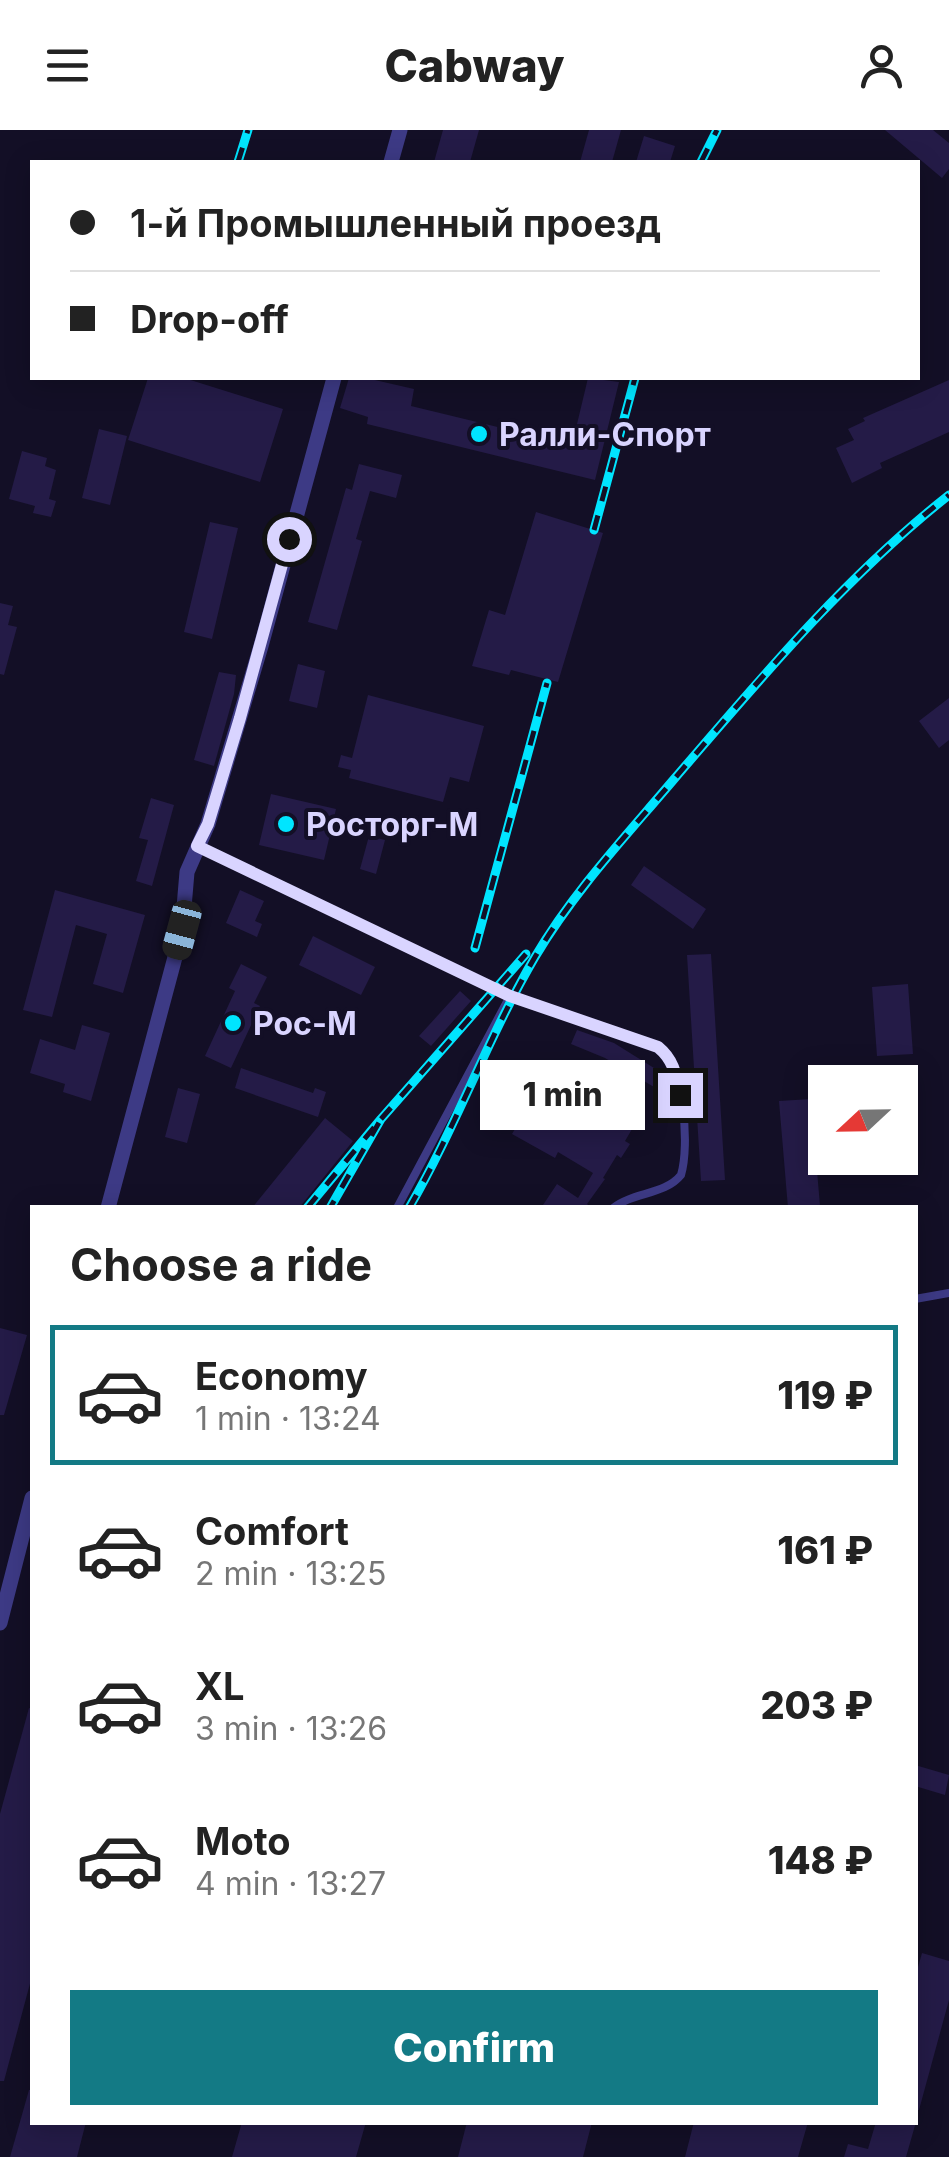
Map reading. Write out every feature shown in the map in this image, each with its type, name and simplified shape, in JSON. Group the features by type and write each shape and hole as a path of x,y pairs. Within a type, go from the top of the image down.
{"street":[{"path":"392,160 400,130"},
{"path":"109,1205 182,930 187,872 208,824 261,646 333,380"},
{"path":"0,1623 30,1506"}],"lane":[{"path":"197,846 510,996 658,1047 668,1055 674,1067 683,1124 681,1175 671,1185 635,1194 618,1205"},
{"path":"398,1205 510,996"},
{"path":"918,1298 949,1293"}],"building":[{"path":"443,130 479,130 471,160 435,160"},
{"path":"589,130 621,130 613,160 581,160"},
{"path":"885,130 933,130 949,143 949,169 942,178"},
{"path":"644,136 675,146 671,160 637,160"},
{"path":"147,380 190,380 283,409 260,482 128,440"},
{"path":"348,380 375,380 414,389 411,406 572,445 588,380 619,382 595,480 367,424 368,417 340,408"},
{"path":"949,380 949,432 880,463 882,468 852,483 836,448 854,440 848,429 865,421 863,418"},
{"path":"99,429 127,436 110,505 82,498"},
{"path":"22,451 47,458 45,466 56,470 49,499 56,501 51,517 33,513 35,506 9,499"},
{"path":"359,464 402,475 396,498 370,491 356,539 362,541 337,630 308,622 346,488 352,490"},
{"path":"536,512 603,533 558,682 511,670 509,675 472,666 489,610 505,615"},
{"path":"210,522 238,528 212,639 184,632"},
{"path":"0,603 13,606 8,625 17,627 4,675 0,674"},
{"path":"298,664 325,671 317,708 289,701"},
{"path":"219,672 236,675 214,766 194,760"},
{"path":"368,695 484,726 469,782 450,777 443,802 349,778 351,770 338,767 341,755 352,758"},
{"path":"949,698 949,740 939,748 919,721"},
{"path":"271,794 336,809 324,860 259,845"},
{"path":"151,798 174,805 152,886 136,881 148,840 139,838"},
{"path":"369,836 385,840 376,874 360,869"},
{"path":"644,866 706,909 693,929 631,885"},
{"path":"55,890 145,915 123,993 93,984 107,934 76,925 52,1017 23,1010"},
{"path":"240,890 264,901 255,921 262,924 257,937 226,923"},
{"path":"313,936 375,967 361,995 299,965"},
{"path":"711,954 725,1180 701,1181 687,955"},
{"path":"241,964 267,977 254,1003 260,1006 231,1068 205,1056 235,991 229,988"},
{"path":"908,984 913,1054 877,1056 872,987"},
{"path":"460,991 471,1001 431,1046 419,1036"},
{"path":"82,1025 110,1033 91,1101 63,1092 65,1084 30,1073 40,1039 75,1050"},
{"path":"577,1030 614,1043 662,1073 654,1087 605,1058 571,1044"},
{"path":"572,1065 610,1088 598,1107 622,1121 632,1105 642,1112 625,1141 630,1144 621,1158 617,1155 588,1205 543,1205 557,1184 578,1198 593,1173 558,1152 555,1158 512,1134 547,1075 561,1083"},
{"path":"241,1068 313,1093 315,1088 326,1092 318,1117 235,1088"},
{"path":"178,1088 200,1094 187,1143 165,1137"},
{"path":"808,1099 808,1175 817,1175 820,1205 788,1205 779,1101"},
{"path":"325,1118 353,1141 301,1205 254,1205"},
{"path":"0,1328 27,1335 4,1415 0,1415"},
{"path":"29,1708 30,1984 4,2081 0,2081 0,1814"},
{"path":"918,1766 949,1775 945,1795 918,1787"},
{"path":"922,1953 949,1961 949,2000 919,2110 918,2110 918,1967"},
{"path":"29,2090 30,2125 85,2125 77,2157 10,2157"},
{"path":"241,2125 365,2125 356,2157 232,2157"},
{"path":"466,2125 591,2125 583,2157 458,2157"},
{"path":"693,2125 807,2125 798,2157 685,2157"},
{"path":"875,2125 915,2125 906,2157 844,2157 848,2144 868,2149"}],"railway":[{"path":"239,160 248,130"},
{"path":"702,160 717,130"},
{"path":"594,530 634,380"},
{"path":"411,1205 518,987 550,933 584,887 805,630 874,560 949,495"},
{"path":"475,948 547,683"},
{"path":"381,1119 526,954"},
{"path":"309,1205 381,1119 332,1205"}],"place":[{"name":"Ралли-Спорт","path":"479,434"},
{"name":"Росторг-М","path":"286,824"},
{"name":"Рос-М","path":"233,1023"}],"route":[{"path":"289,539 240,718 208,824 197,846 510,996 658,1047 674,1067 680,1095"}]}
